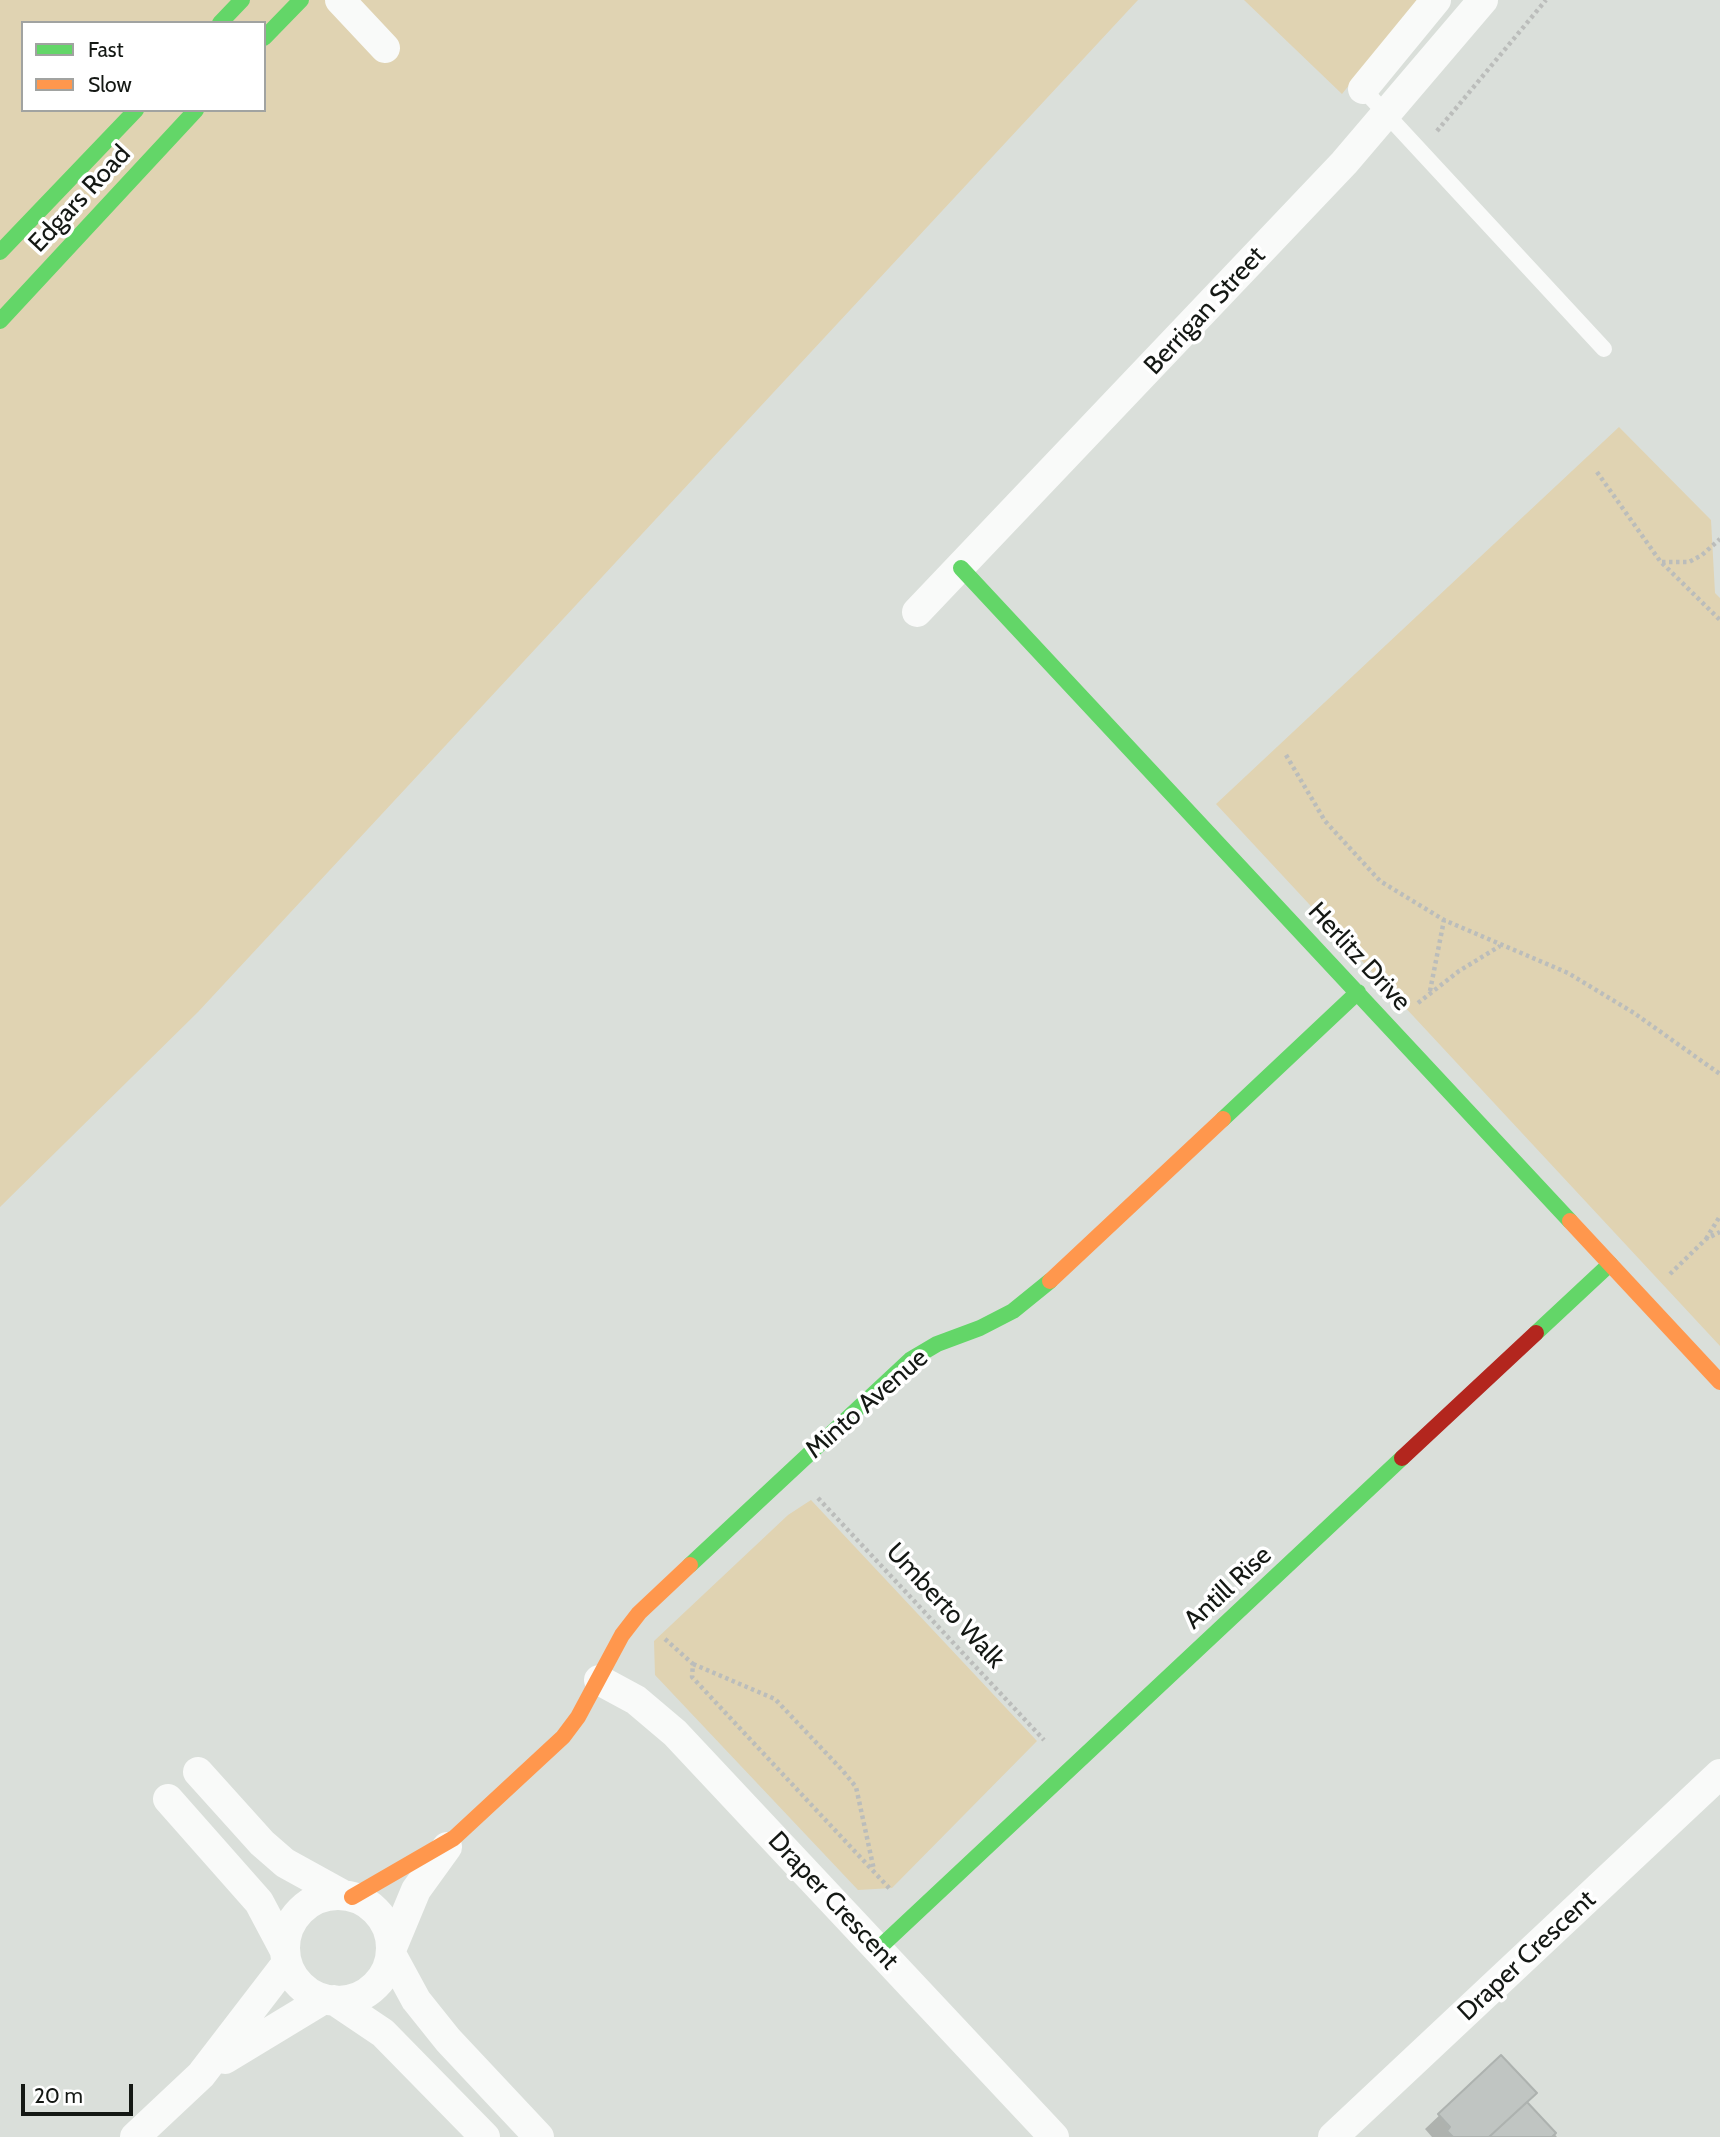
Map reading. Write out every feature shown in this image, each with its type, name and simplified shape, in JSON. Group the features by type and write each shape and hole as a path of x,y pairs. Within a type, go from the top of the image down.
{"street":[{"path":"222,21 242,0"},
{"path":"266,36 301,0"},
{"path":"340,0 385,48"},
{"path":"1363,89 1436,0"},
{"name":"Berrigan Street","path":"917,612 1388,115 1483,0"},
{"name":"Edgars Road","path":"0,253 134,112"},
{"name":"Edgars Road","path":"0,321 194,112"},
{"name":"Herlitz Drive","path":"961,568 1720,1382"},
{"name":"Minto Avenue","path":"391,1952 416,1890 454,1838 563,1737 599,1680 622,1635 639,1613 910,1360 937,1344 1013,1311 1045,1286 1359,992"},
{"name":"Antill Rise","path":"878,1948 1610,1264"},
{"name":"Draper Crescent","path":"599,1680 644,1706 675,1733 1054,2137"},
{"path":"198,1772 270,1850 307,1878 368,1904 381,1917 389,1933 391,1952 416,2000 448,2040 539,2137"},
{"name":"Draper Crescent","path":"1353,2131 1720,1774"},
{"path":"168,1799 258,1902 301,1986 329,1999 383,2033 485,2137"},
{"name":"Minto Avenue","path":"348,1896 454,1838"},
{"path":"135,2137 201,2075 286,1957 287,1933 295,1916 308,1904 325,1896 348,1896"},
{"path":"201,2075 329,1999 350,1999 377,1983 386,1970 391,1952"}],"lane":[{"path":"1363,89 1604,349"}],"path":[{"path":"1421,151 1546,0"},
{"path":"1597,472 1660,561 1720,620"},
{"path":"1660,561 1689,562 1720,540"},
{"path":"1286,755 1325,821 1380,881 1444,920 1568,973 1645,1020 1720,1074"},
{"path":"1429,992 1444,920"},
{"path":"1392,1028 1429,992 1501,946"},
{"path":"1643,1299 1706,1239 1720,1216"},
{"path":"1706,1239 1720,1232"},
{"name":"Umberto Walk","path":"818,1498 1044,1740"},
{"path":"639,1613 694,1664 775,1699 843,1771 856,1787 875,1873"},
{"path":"694,1664 692,1677 915,1915"}],"shaded area":[{"path":"0,0 1138,0 198,1012 0,1207"},
{"path":"1244,0 1417,0 1342,94"},
{"path":"1619,427 1711,520 1715,593 1720,598 1720,1346 1216,804"},
{"path":"811,1500 1037,1741 892,1888 858,1890 655,1675 654,1641 788,1515"}],"building":[{"path":"1501,2055 1537,2093 1489,2137 1453,2137 1447,2131 1450,2127 1438,2114"},
{"path":"1527,2102 1556,2133 1552,2137 1489,2137"}],"traffic: fast":[{"path":"222,21 242,0"},
{"path":"266,36 301,0"},
{"path":"0,252 134,112"},
{"path":"0,321 194,112"},
{"path":"961,568 1570,1221"},
{"path":"1223,1119 1358,992"},
{"path":"1536,1333 1610,1264"},
{"path":"690,1565 910,1360 937,1344 980,1328 1013,1311 1050,1281"},
{"path":"879,1948 1402,1458"}],"traffic: slow":[{"path":"1050,1281 1223,1119"},
{"path":"1570,1221 1720,1382"},
{"path":"352,1897 454,1838 563,1737 578,1717 622,1635 639,1613 690,1565"}],"traffic: jam":[{"path":"1402,1458 1536,1333"}]}
